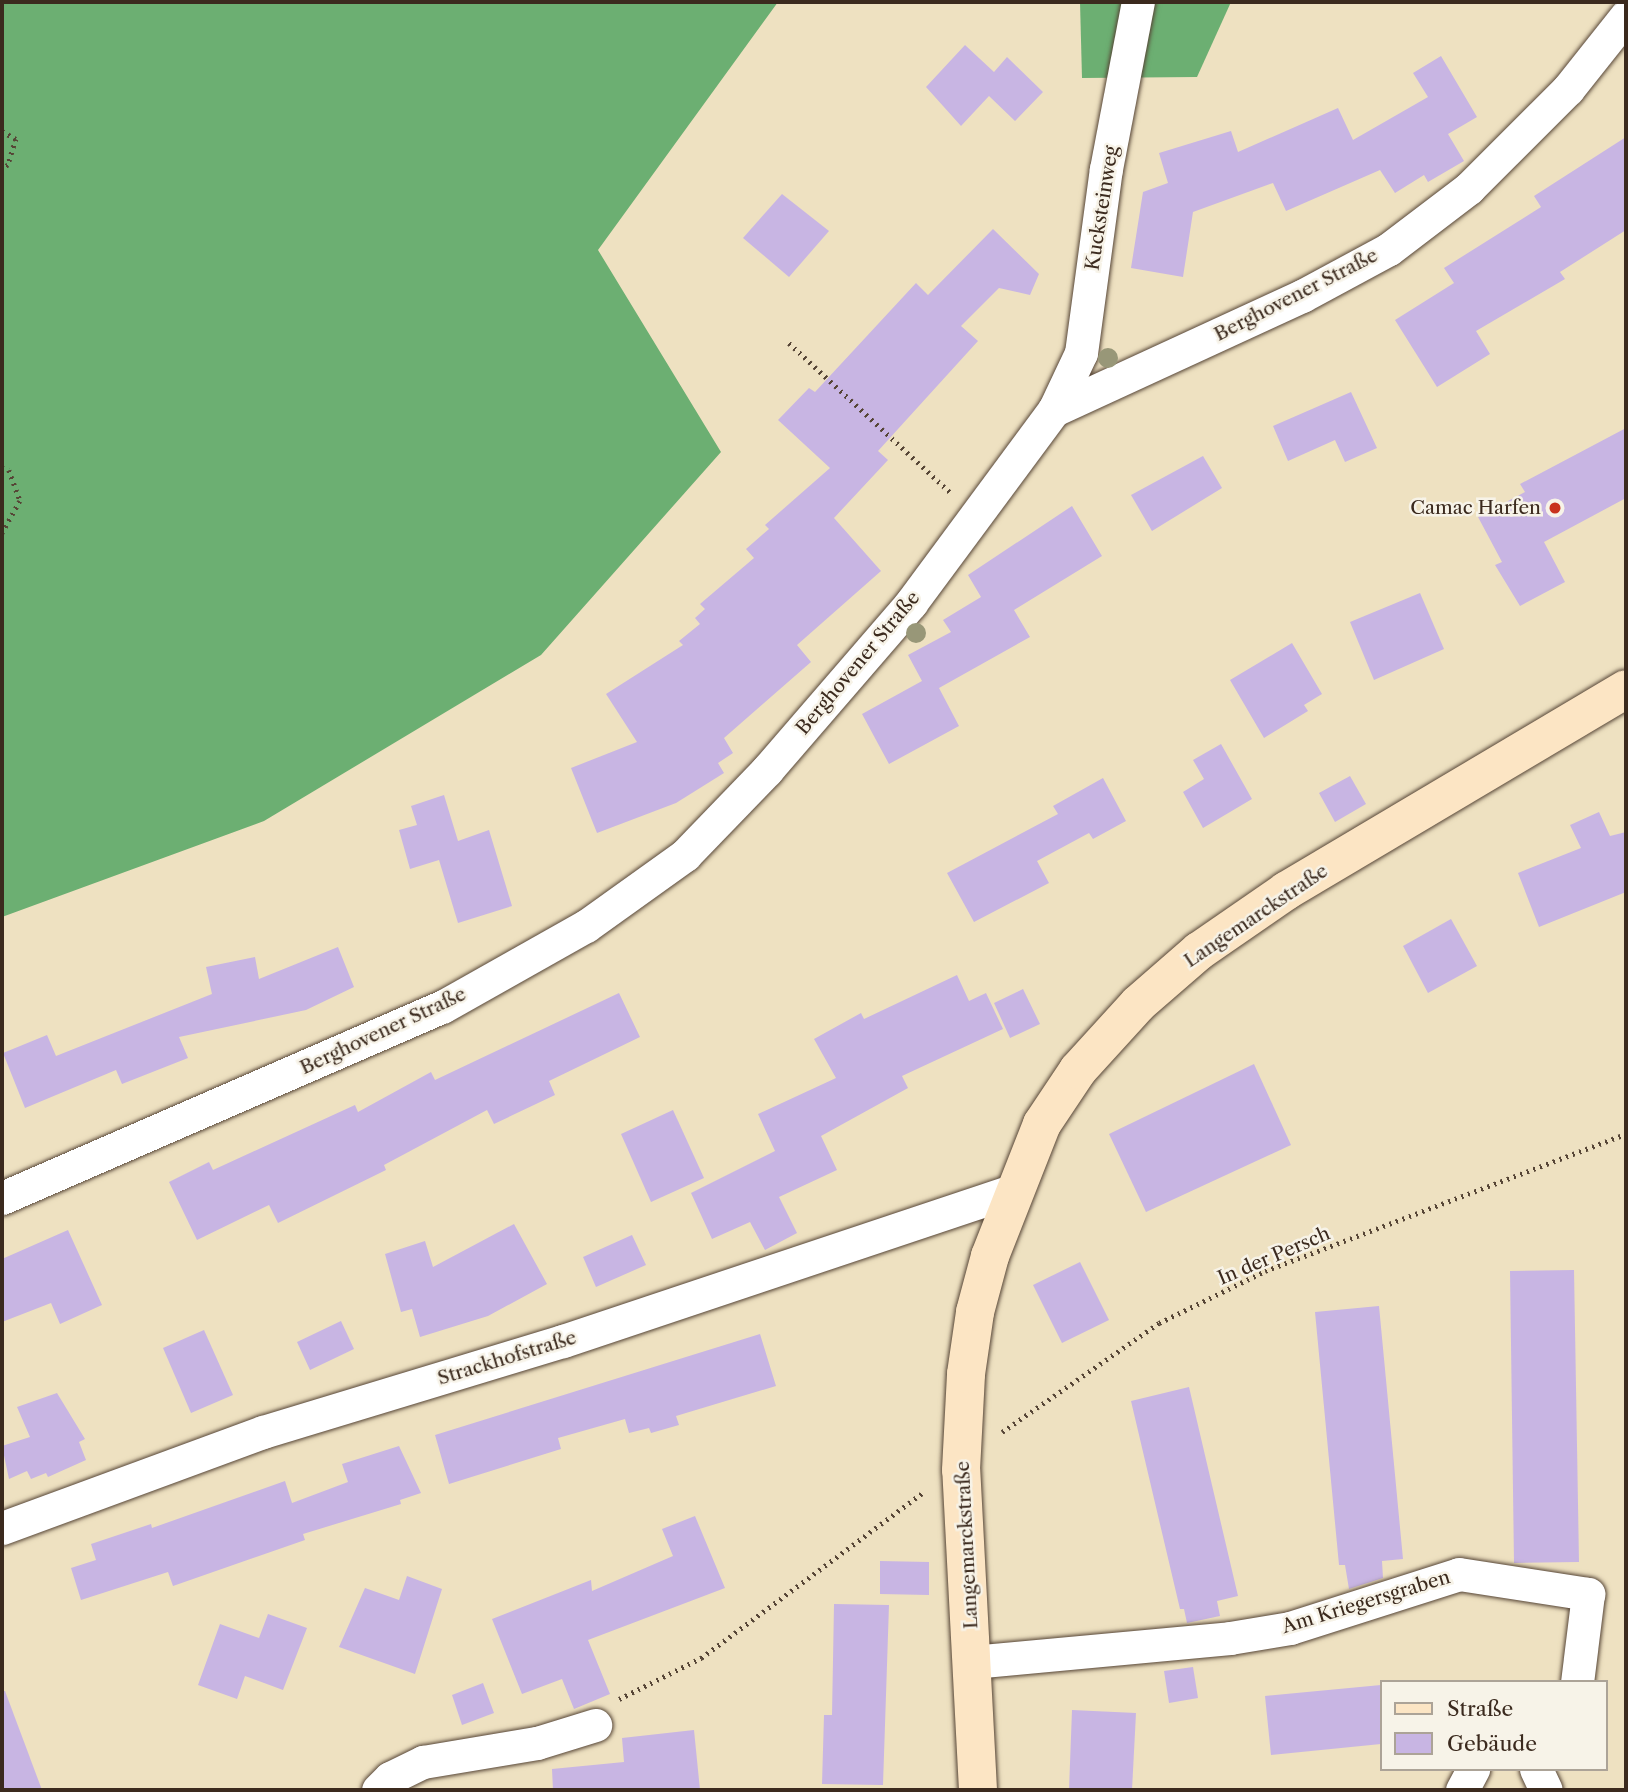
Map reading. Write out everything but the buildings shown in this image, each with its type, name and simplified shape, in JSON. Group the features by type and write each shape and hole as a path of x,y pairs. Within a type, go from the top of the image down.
{"main road":[{"name":"Langemarckstraße","path":"978,1790 961,1465 975,1312 1013,1190 1042,1124 1078,1070 1138,1004 1199,951 1286,891 1626,690"}],"street":[{"name":"Kucksteinweg","path":"1054,410 1081,353 1106,169 1138,2"},
{"name":"Berghovener Straße","path":"2,1198 442,1007 586,926 685,855 767,770 911,603 1054,410 1302,296 1389,249 1469,188 1568,89 1626,16"},
{"name":"Strackhofstraße","path":"2,1528 263,1432 563,1341 1013,1190"},
{"name":"Am Kriegersgraben","path":"972,1662 1230,1638 1290,1628 1459,1574 1588,1594 1577,1680"},
{"path":"378,1790 390,1778 423,1762 537,1743 595,1725"},
{"path":"1462,1790 1471,1771"}],"path":[{"path":"2,131 16,139 8,165 2,169"},
{"path":"789,343 976,516"},
{"path":"2,468 9,470 20,501 2,533"},
{"name":"In der Persch","path":"595,1725 610,1704 701,1658 898,1508 1171,1317 1265,1271 1626,1134"}],"green space":[{"path":"2,2 778,2 598,250 721,452 541,655 264,821 2,917"},
{"path":"1080,2 1231,2 1197,77 1082,78"}],"place":[{"name":"Camac Harfen","path":"1555,508"}]}
